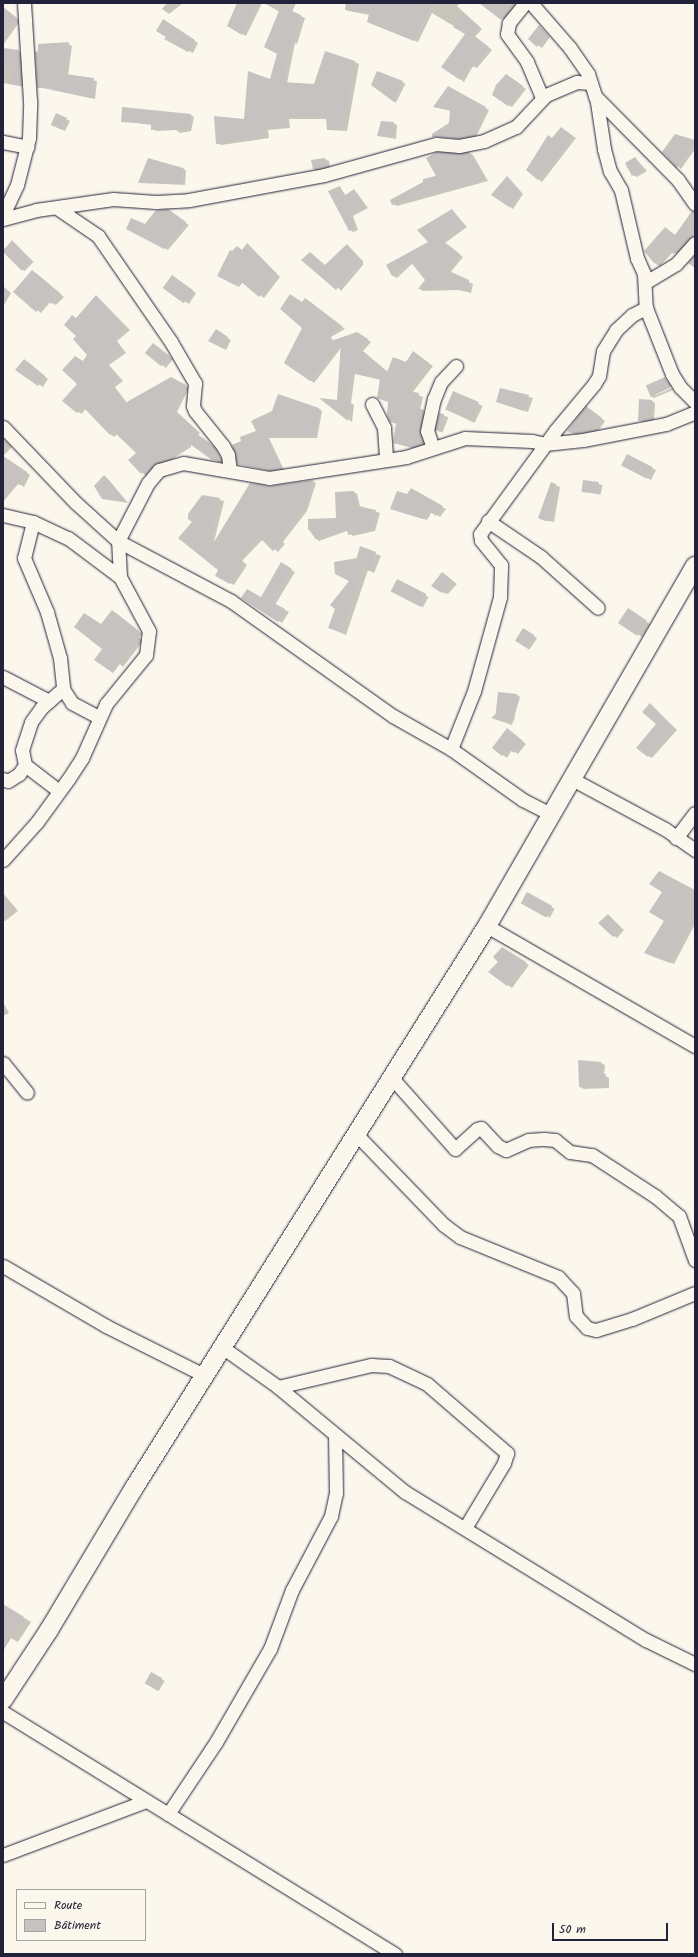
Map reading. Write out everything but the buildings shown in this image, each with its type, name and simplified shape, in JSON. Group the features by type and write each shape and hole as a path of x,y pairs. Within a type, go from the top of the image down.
{"street":[{"path":"3,215 17,185 28,147 31,114 24,3"},
{"path":"525,3 509,23 507,34 527,62 542,98"},
{"path":"531,3 570,48 585,68 592,90 604,150 622,195 637,258 646,282 646,308 672,374 680,387 695,402"},
{"path":"3,219 36,210 113,199 156,202 189,200 324,175 436,144 459,146 484,141 516,128 542,98 577,82 592,90 678,180 695,204"},
{"path":"3,142 28,147"},
{"path":"57,208 98,236 170,342 195,383 193,406 195,411 223,446 228,456 230,471"},
{"path":"646,282 676,264 695,243"},
{"path":"451,749 474,691 500,597 501,565 481,540 480,534 545,444 594,384 599,376 603,351 616,330 632,315 646,308"},
{"path":"433,448 427,431 434,399 441,382 456,366"},
{"path":"372,404 384,428 386,460"},
{"path":"120,577 118,541 148,483 159,470 183,463 268,478 406,457 465,438 498,442 532,441 545,444 583,440 666,424 695,412"},
{"path":"3,427 76,503 118,541 232,601 375,704 451,749 523,800 552,814"},
{"path":"3,515 33,522 68,538 120,577 147,622 149,639 146,655 98,717 82,758 37,822 3,860"},
{"path":"488,521 541,557 598,608"},
{"path":"33,522 24,558 47,612 60,658 63,689 72,703 98,717"},
{"path":"3,1700 49,1630 204,1375 357,1135 487,926 695,566"},
{"path":"3,677 49,701"},
{"path":"59,791 25,765 22,750 25,736 31,722 49,701 63,689"},
{"path":"3,779 12,780 19,774 25,765"},
{"path":"572,779 665,829 695,850"},
{"path":"676,838 695,813"},
{"path":"487,926 695,1046"},
{"path":"3,1063 27,1092"},
{"path":"392,1078 455,1149 477,1129 481,1128 498,1146 506,1150 528,1140 555,1140 570,1152 592,1155 655,1196 679,1216 695,1260"},
{"path":"357,1135 444,1225 460,1237 558,1277 573,1293 576,1316 587,1328 596,1330 632,1319 695,1293"},
{"path":"3,1266 106,1326 204,1375"},
{"path":"222,1348 278,1387 405,1492 646,1640 695,1664"},
{"path":"278,1387 371,1365 389,1366 427,1384 507,1453 504,1464 465,1528"},
{"path":"168,1814 216,1742 270,1649 292,1590 331,1516 336,1493 335,1435"},
{"path":"3,1712 395,1954"},
{"path":"3,1855 146,1801"}]}
